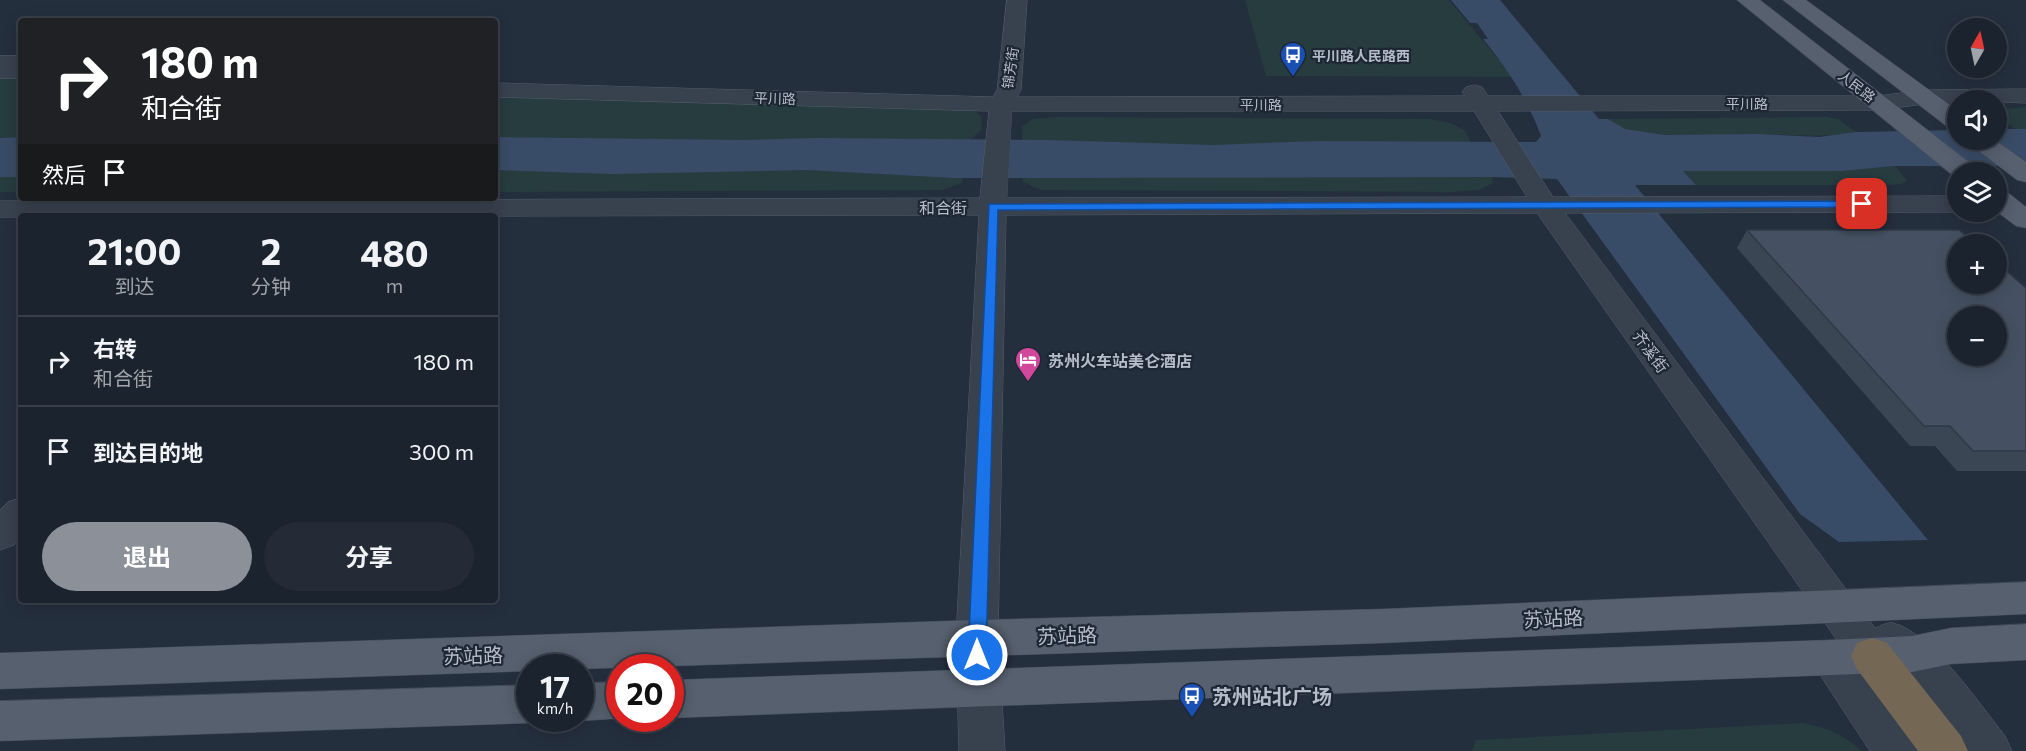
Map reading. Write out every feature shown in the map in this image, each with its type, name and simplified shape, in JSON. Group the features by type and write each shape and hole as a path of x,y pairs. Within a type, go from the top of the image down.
{"highway":[{"path":"1872,656 1945,751"}],"main road":[{"name":"人民路","path":"1747,0 1953,162"},
{"name":"人民路","path":"1793,0 1947,115"},
{"path":"1994,150 2025,173"},
{"name":"苏站路","path":"0,671 1383,626 2026,598"},
{"path":"684,699 1872,656 1951,646 2026,642"},
{"path":"0,721 516,704"}],"street":[{"name":"锦芳街","path":"982,751 976,638 994,196 1017,0"},
{"name":"平川路","path":"498,78 1003,105"},
{"name":"平川路","path":"498,90 1003,105 1477,98 1870,96 2026,87"},
{"name":"平川路","path":"1918,93 2026,96"},
{"name":"齐溪街","path":"1477,98 1495,128 1548,198 1834,606 1872,656"},
{"name":"和合街","path":"0,209 294,207 994,196 1548,198 1671,204 1947,204"},
{"path":"0,535 18,515"},
{"path":"1872,656 1896,751"},
{"path":"1872,656 1989,751"}],"green space":[{"path":"1245,0 1449,0 1513,77 1266,76"},
{"path":"0,77 18,78 18,192 0,192"},
{"path":"498,96 975,110 981,117 982,129 970,140 962,183 942,190 498,192"},
{"path":"2026,107 2026,129 2015,129 2007,123 2007,109"},
{"path":"1058,117 1431,119 1450,123 1464,130 1492,177 1493,183 1479,190 1453,192 1041,190 1023,182 1022,126 1033,119"},
{"path":"1827,117 1838,119 1856,132 1818,136 1756,134 1657,136 1638,133 1608,119"},
{"path":"1895,166 1907,181 1901,184 1886,185 1696,185 1682,171 1842,171"},
{"path":"1803,723 1834,732 1861,751 1472,751 1476,740"}],"water":[{"path":"1451,0 1500,0 1599,119 1608,119 1625,129 1665,135 1758,134 1819,137 1856,132 1947,130 1947,150 2007,150 2007,129 2026,129 2026,166 2007,166 2007,162 1947,162 1947,166 1895,166 1842,171 1683,171 1696,185 1635,185 1928,540 1839,542 1800,514 1557,179 1492,177 954,178 807,170 611,174 498,170 498,137 1049,140 1213,145 1319,141 1536,142 1541,136 1530,110 1516,85 1483,39 1488,39 1477,23 1470,23"},
{"path":"18,137 18,177 0,177 0,138"}],"building":[{"path":"1747,230 1959,230 1964,234 1947,234 1947,294 2007,294 2007,272 2026,288 2026,451 1973,451 1950,426 1924,426"}],"place":[{"name":"平川路人民路西","path":"1293,78"},
{"name":"苏州火车站美仑酒店","path":"1028,383"},
{"name":"苏州站北广场","path":"1192,719"}],"route":[{"path":"977,655 993,206 1862,204"}]}
